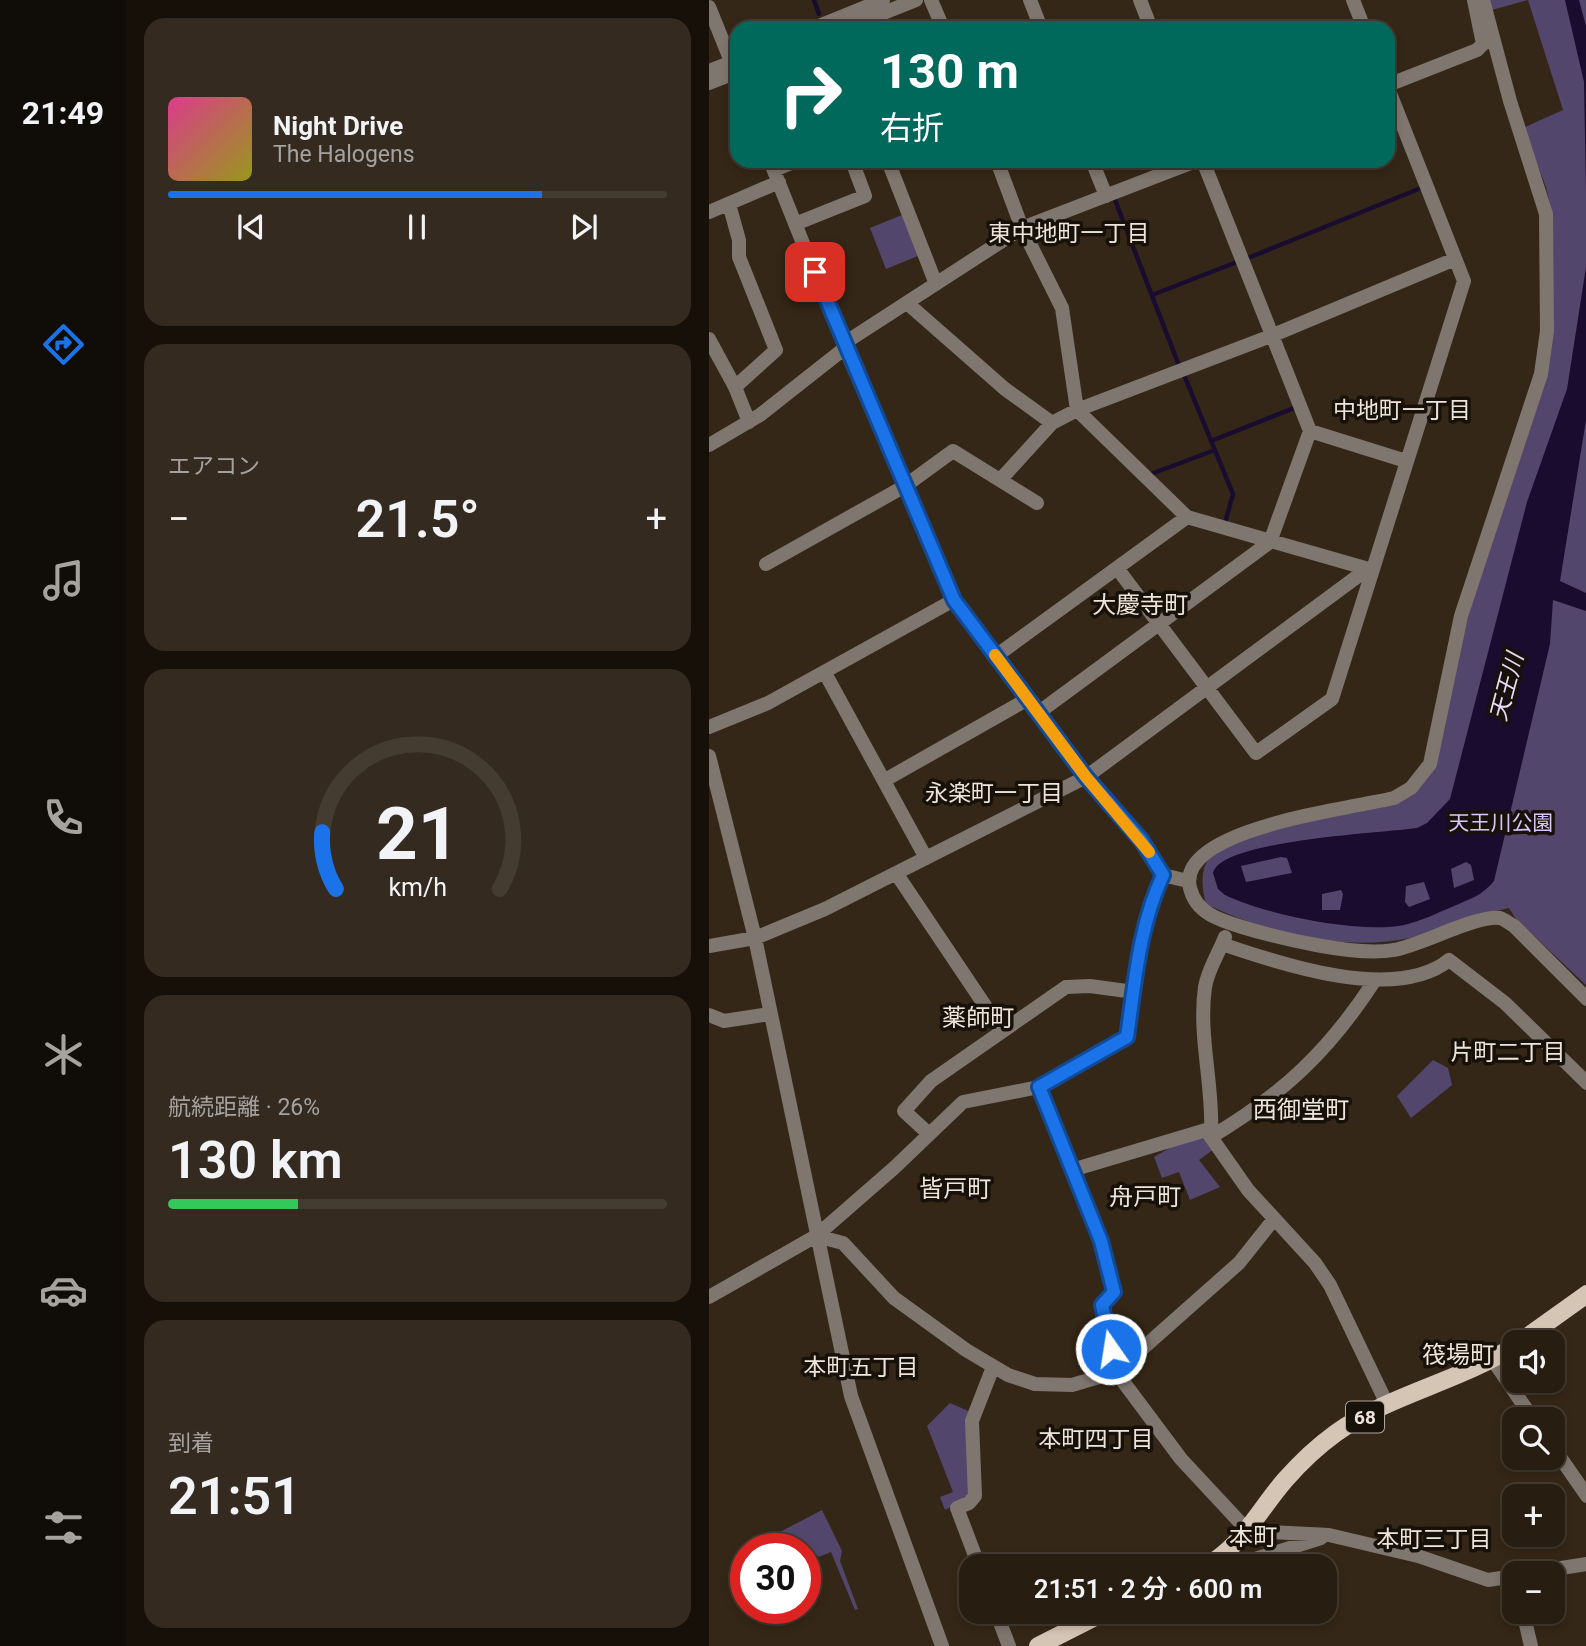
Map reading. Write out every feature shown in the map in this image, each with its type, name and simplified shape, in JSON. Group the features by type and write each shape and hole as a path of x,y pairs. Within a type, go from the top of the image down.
{"main road":[{"path":"1536,1330 1586,1294"},
{"name":"68","path":"1225,1554 1248,1531 1284,1481 1336,1432 1387,1405 1502,1354"},
{"path":"1038,1646 1081,1624"}],"street":[{"path":"831,21 883,0"},
{"path":"864,21 916,0"},
{"path":"931,0 940,21"},
{"path":"1030,0 1038,21"},
{"path":"1140,0 1148,21"},
{"path":"1353,0 1361,21"},
{"path":"1395,83 1477,50 1483,44 1474,0"},
{"path":"1483,0 1510,101 1546,214 1547,331 1541,374 1461,616 1430,764 1411,788 1394,798 1232,835 1197,861 1188,881 1191,894 1204,912 1230,923 1298,940 1364,950 1391,951 1435,938 1468,924 1499,918 1514,926 1586,999"},
{"path":"709,7 730,57"},
{"path":"709,71 730,69"},
{"path":"709,83 730,72"},
{"path":"1117,568 1256,754 1332,699 1464,281 1395,104"},
{"path":"795,224 865,196 855,168"},
{"path":"890,168 936,284"},
{"path":"1000,168 1022,228 1062,308 1077,410 1187,517 1372,570"},
{"path":"1095,168 1106,196"},
{"path":"709,445 749,422 844,346 1022,228 1178,168"},
{"path":"1038,713 1270,542 1310,431 1206,168"},
{"path":"709,212 729,204 774,171 844,346 954,600 1086,777 1142,841 1163,875 1188,881"},
{"path":"729,204 739,240 739,257 776,350 735,387"},
{"path":"1001,479 1052,423 1077,410 1271,336 1455,259"},
{"path":"907,303 1005,389 1052,423"},
{"path":"709,339 735,387 749,422"},
{"path":"1310,431 1406,461"},
{"path":"766,565 905,486 953,451 1037,503"},
{"path":"996,656 1187,517"},
{"path":"709,946 755,938 825,909 1086,777 1372,570"},
{"path":"709,727 768,704 954,600"},
{"path":"825,673 926,858"},
{"path":"885,780 1028,699"},
{"path":"709,756 755,938 851,1396 942,1646"},
{"path":"896,873 1002,1031"},
{"path":"709,1297 816,1236 963,1102 1039,1087 1127,1037 1150,901 1163,875"},
{"path":"1211,1137 1213,1109 1206,1043 1205,989 1230,923"},
{"path":"1435,938 1449,960 1505,1003 1586,1083"},
{"path":"1222,944 1286,964 1375,980 1420,975 1440,968 1449,960"},
{"path":"1211,1137 1280,1092 1329,1042 1375,980"},
{"path":"929,1134 904,1111 931,1081 1002,1031 1066,987 1090,986 1134,992"},
{"path":"709,1015 724,1021 770,1014"},
{"path":"1039,1087 1101,1241 1114,1292 1102,1305 1116,1372 1181,1459 1248,1531 1329,1535 1418,1556 1488,1580 1502,1578"},
{"path":"1072,1170 1206,1130 1248,1190 1315,1263 1330,1285 1387,1405"},
{"path":"816,1236 843,1243 894,1298 993,1367 1035,1384 1072,1385 1116,1372 1239,1263 1274,1219"},
{"path":"1493,1360 1525,1407"},
{"path":"974,1554 957,1508 969,1503 975,1496 972,1421 993,1367"},
{"path":"1565,1465 1586,1496"},
{"path":"1270,1554 1329,1535"},
{"path":"1565,1567 1586,1564"},
{"path":"1001,1624 1009,1646"},
{"path":"1526,1624 1531,1646"}],"green space":[{"path":"1488,0 1528,0 1492,10"},
{"name":"天王川公園","path":"1528,0 1586,0 1586,985 1516,919 1509,908 1410,938 1359,943 1306,937 1254,924 1206,904 1203,890 1207,861 1217,850 1231,842 1301,823 1394,805 1413,795 1436,764 1471,601 1536,410 1552,214 1546,187 1523,128 1563,110"},
{"path":"902,215 918,256 886,269 870,228"},
{"path":"1433,1060 1448,1068 1452,1085 1411,1118 1397,1096"},
{"path":"1203,1136 1214,1149 1199,1160 1220,1187 1190,1200 1179,1172 1162,1178 1154,1157 1175,1145"},
{"path":"950,1403 973,1413 972,1495 945,1510 940,1497 953,1492 927,1426"},
{"path":"822,1510 842,1551 840,1561 858,1609 855,1610 831,1552 821,1556 821,1533 780,1532"}],"water":[{"path":"1565,0 1579,0 1586,26 1586,191 1584,82"},
{"name":"天王川","path":"1586,267 1586,420 1560,581 1586,593 1586,611 1553,600 1550,644 1494,881 1476,896 1429,917 1404,925 1385,927 1339,925 1288,916 1225,895 1218,889 1213,873 1222,862 1243,853 1305,840 1417,828 1427,823 1450,799 1527,502 1567,389","holes":["1281,857 1287,858 1292,873 1246,882 1241,866","1466,862 1471,865 1474,880 1454,888 1451,869","1424,882 1430,899 1409,907 1405,902 1406,886","1341,890 1343,894 1340,910 1322,910 1322,894"]}],"waterway":[{"path":"814,0 819,14"},
{"path":"1248,258 1421,188"},
{"path":"1115,200 1178,363"},
{"path":"1152,295 1237,262"},
{"path":"1184,375 1233,494 1225,523"},
{"path":"1211,441 1294,408"},
{"path":"1151,474 1215,450"}],"slow traffic":[{"path":"995,655 1086,777 1149,852"}],"district":[{"name":"東中地町一丁目","path":"1069,233"},
{"name":"中地町一丁目","path":"1402,410"},
{"name":"大慶寺町","path":"1140,605"},
{"name":"永楽町一丁目","path":"994,793"},
{"name":"薬師町","path":"978,1018"},
{"name":"片町二丁目","path":"1508,1052"},
{"name":"西御堂町","path":"1301,1110"},
{"name":"皆戸町","path":"955,1189"},
{"name":"舟戸町","path":"1145,1197"},
{"name":"筏場町","path":"1458,1355"},
{"name":"本町五丁目","path":"861,1367"},
{"name":"本町四丁目","path":"1096,1439"},
{"name":"本町","path":"1253,1537"},
{"name":"本町三丁目","path":"1434,1539"}],"route":[{"path":"815,272 954,600 1086,777 1142,841 1163,875 1150,901 1140,946 1127,1037 1039,1087 1101,1241 1114,1292 1102,1305 1111,1349"}]}
